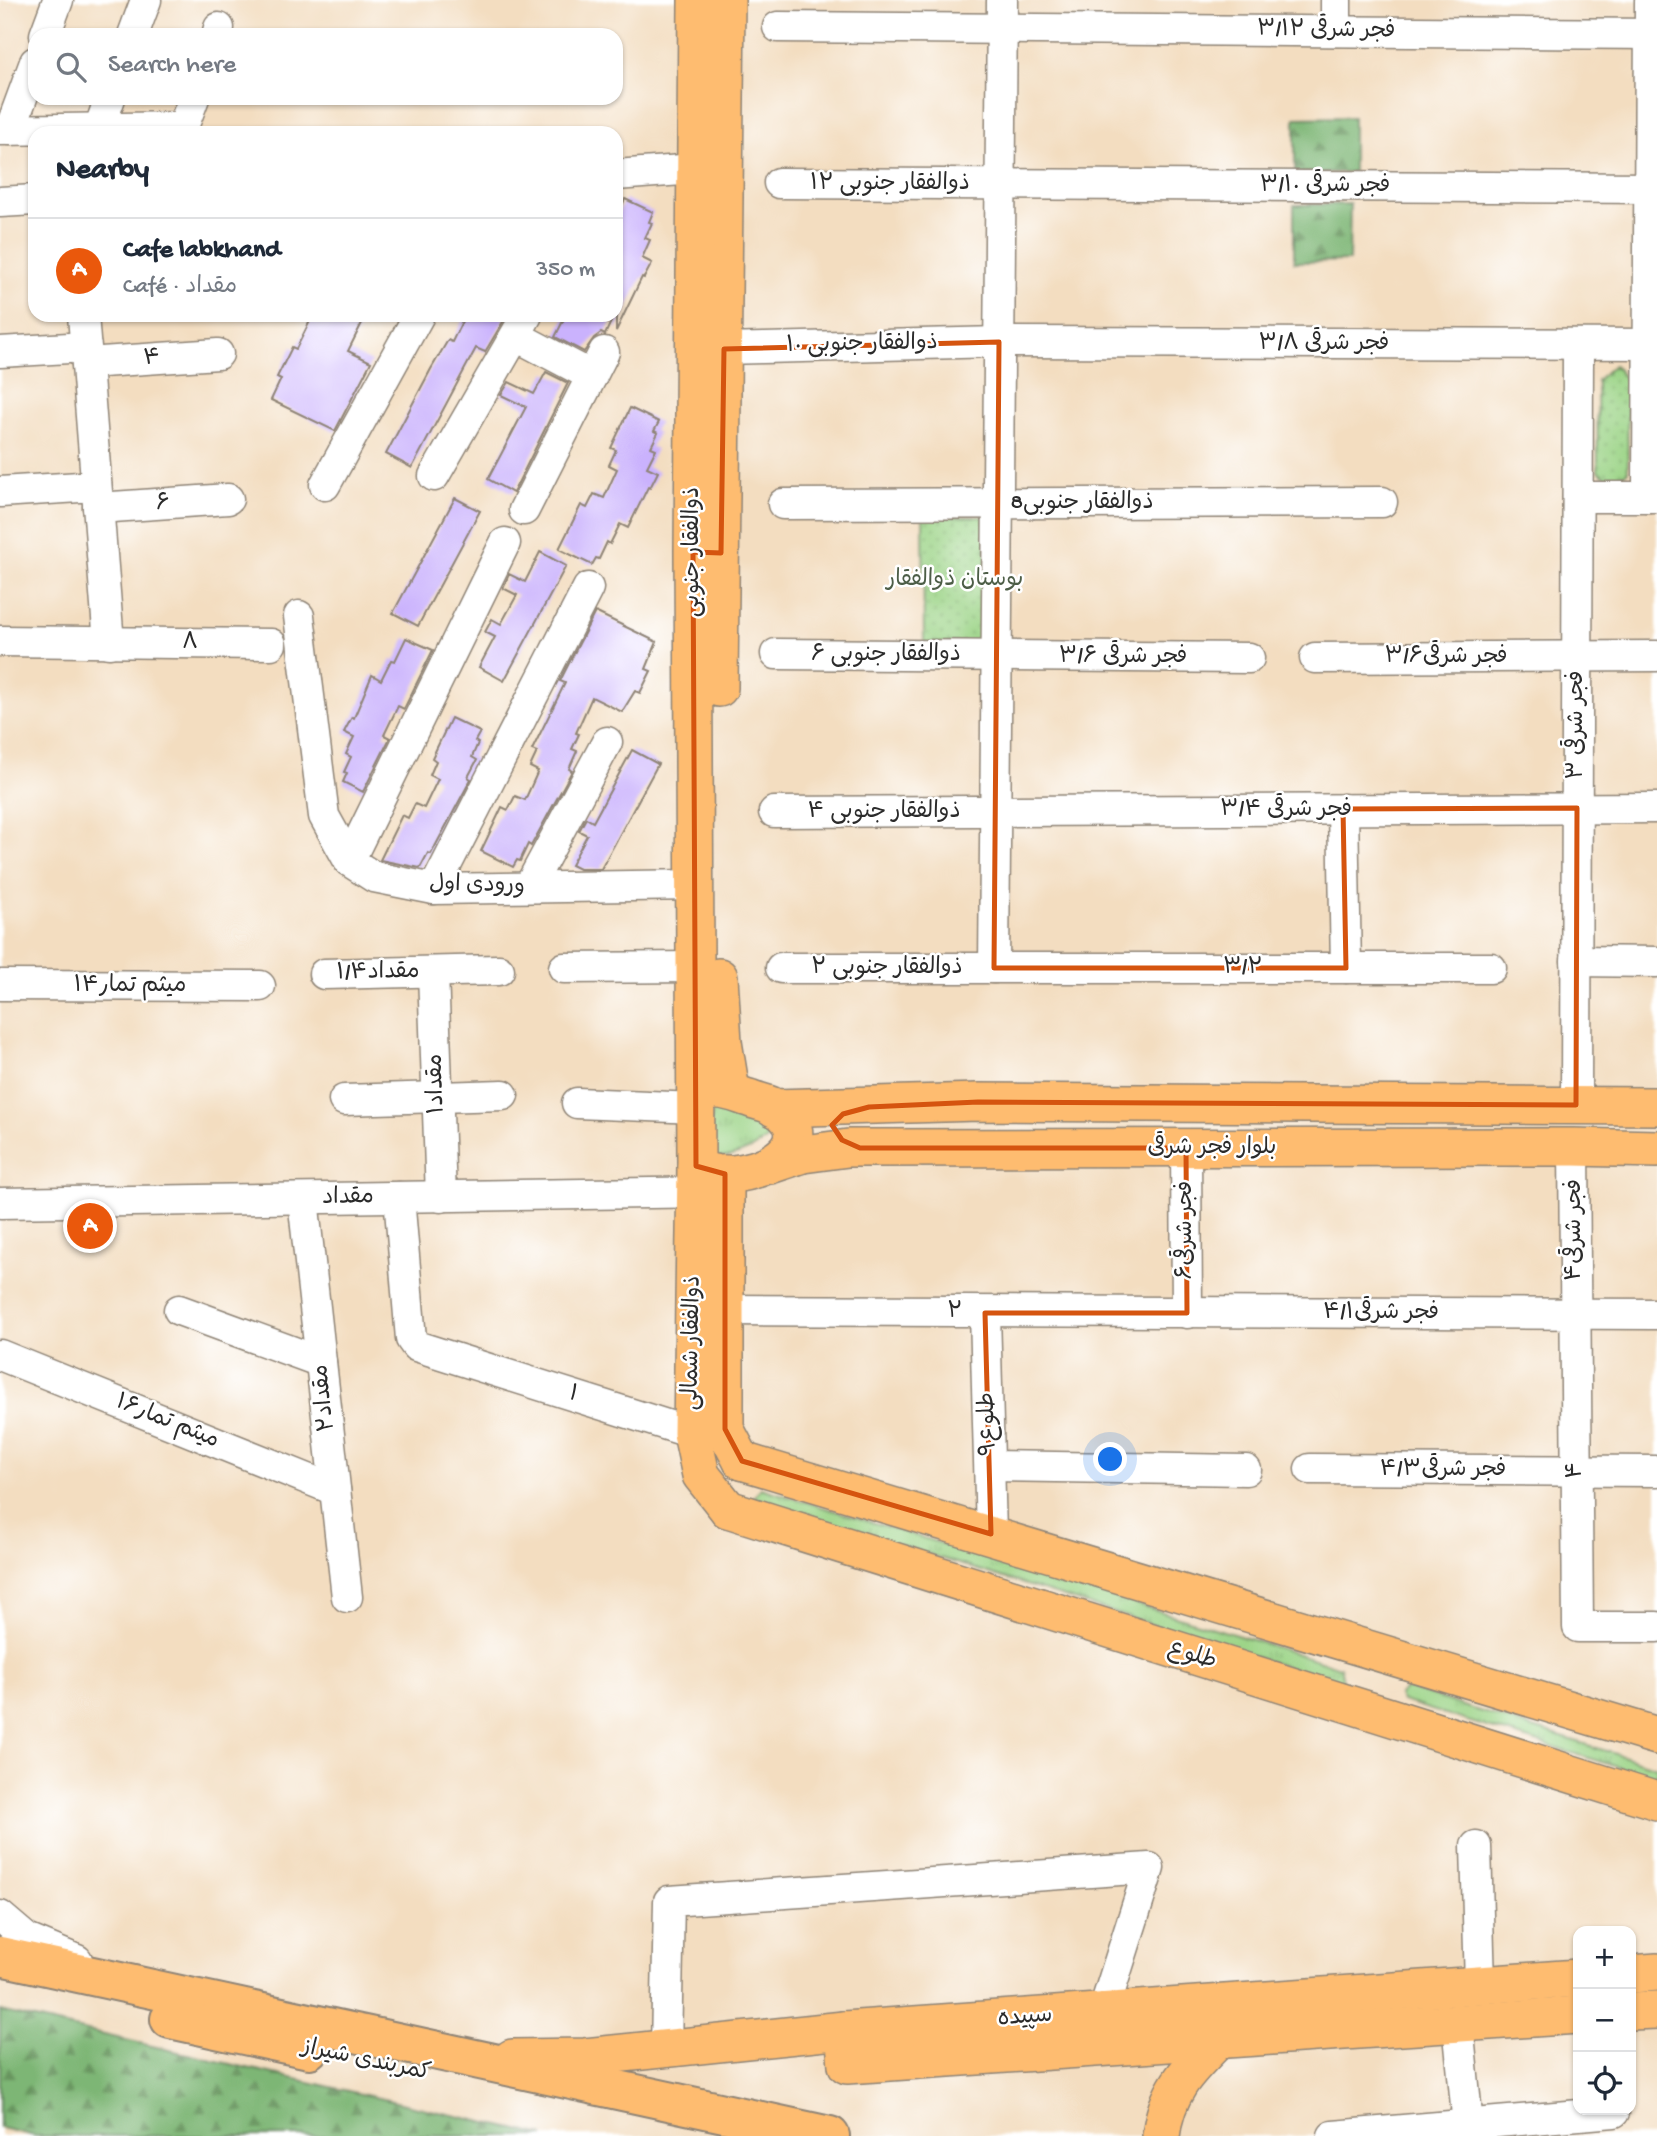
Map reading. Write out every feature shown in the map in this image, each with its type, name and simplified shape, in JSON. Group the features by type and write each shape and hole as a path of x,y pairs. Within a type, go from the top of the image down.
{"highway":[{"path":"0,1956 830,2136"},
{"name":"کمربندی شیراز","path":"0,1982 284,2044 733,2136"}],"main road":[{"name":"ذوالفقار جنوبی","path":"696,1106 708,959 707,553 695,169 697,0"},
{"name":"ذوالفقار جنوبی","path":"708,959 696,885 707,553 724,349 726,0"},
{"path":"708,959 731,1091"},
{"path":"715,1090 731,1091 774,1108 790,1121 794,1133 792,1144 785,1156 769,1166 710,1181 696,1106 702,1095 715,1090"},
{"name":"بلوار فجر شرقی","path":"774,1108 978,1102 1657,1106"},
{"path":"860,1148 842,1140 835,1130 836,1121 843,1114 869,1107"},
{"name":"بلوار فجر شرقی","path":"769,1166 803,1154 860,1148 1657,1149"},
{"name":"ذوالفقار شمالی","path":"710,1181 724,1310 701,1475 728,1509"},
{"name":"ذوالفقار شمالی","path":"710,1181 709,1431 742,1461"},
{"path":"728,1509 742,1461 1657,1736"},
{"name":"طلوع","path":"728,1509 1657,1801"},
{"path":"1371,1712 1389,1655"},
{"path":"1636,1974 1657,1972"},
{"name":"سپیده","path":"845,2048 1103,2012 1573,1978"},
{"path":"1636,2011 1657,2010"},
{"name":"سپیده","path":"472,2057 585,2057 666,2049 1218,2040 1573,2015"},
{"path":"1161,2136 1163,2114 1184,2075 1218,2040"}],"street":[{"path":"48,28 58,0"},
{"path":"136,28 146,0"},
{"path":"1336,0 1336,31"},
{"path":"1578,497 1652,497 1653,34 1650,0"},
{"path":"994,968 1002,14"},
{"name":"۳/۱۲ فجر شرقی","path":"778,27 1002,14 1336,31 1653,34"},
{"path":"28,78 5,130 28,130"},
{"path":"100,126 108,105"},
{"path":"183,126 191,105"},
{"path":"623,174 695,169"},
{"name":"۱۲ ذوالفقار جنوبی","path":"779,183 1000,184"},
{"name":"۳/۱۰ فجر شرقی","path":"1000,184 1653,188"},
{"path":"0,202 28,200"},
{"path":"84,322 109,643"},
{"path":"325,485 415,322"},
{"path":"434,476 522,326 598,364 524,510"},
{"name":"۱۰ ذوالفقار جنوبی","path":"724,349 999,342"},
{"name":"۳/۸ فجر شرقی","path":"999,342 1653,345"},
{"name":"۳ فجر شرقی","path":"1576,1105 1578,345"},
{"name":"۴","path":"0,352 86,355 218,354"},
{"name":"۶","path":"0,492 229,499"},
{"name":"8ذوالفقار جنوبی","path":"783,504 1382,502"},
{"path":"349,861 505,543"},
{"path":"434,889 588,588"},
{"path":"299,616 324,816 349,861"},
{"name":"۸","path":"0,641 271,644"},
{"name":"۶ ذوالفقار جنوبی","path":"776,654 997,656"},
{"name":"۳/۶ فجر شرقی","path":"997,656 1249,658"},
{"name":"فجر شرقی۳/۶","path":"1315,658 1657,656"},
{"path":"529,887 607,742"},
{"name":"۳/۴ فجر شرقی","path":"995,812 1657,808"},
{"path":"1343,810 1346,968"},
{"name":"۴ ذوالفقار جنوبی","path":"774,812 995,812"},
{"name":"ورودی اول","path":"349,861 374,877 434,889 696,885"},
{"path":"564,968 708,959"},
{"path":"1576,961 1657,962"},
{"name":"۲ ذوالفقار جنوبی","path":"781,968 994,968"},
{"name":"۳/۲","path":"994,968 1491,968"},
{"name":"مقداد۱/۴","path":"324,974 499,970"},
{"name":"مقداد۱","path":"433,972 442,1197"},
{"name":"میثم تمار۱۴","path":"0,985 260,986"},
{"path":"344,1100 503,1094"},
{"path":"577,1103 696,1106"},
{"name":"فجر شرقی۴","path":"1574,1147 1576,1314"},
{"name":"فجر شرقی۶","path":"1186,1148 1187,1313"},
{"name":"مقداد","path":"0,1203 442,1197 710,1181"},
{"name":"۱","path":"399,1197 411,1339 416,1346 709,1431"},
{"name":"مقداد۲","path":"303,1199 347,1597"},
{"path":"178,1310 321,1362"},
{"name":"۲","path":"724,1310 1187,1313"},
{"name":"طلوع۹","path":"985,1312 991,1535"},
{"name":"فجر شرقی۴/۱","path":"1187,1313 1657,1314"},
{"name":"۴","path":"1576,1314 1577,1627 1657,1628"},
{"name":"میثم تمار۱۶","path":"0,1355 335,1490"},
{"path":"990,1466 1246,1470"},
{"name":"فجر شرقی۴/۳","path":"1310,1469 1657,1471"},
{"path":"1476,1846 1480,1985"},
{"path":"666,2049 669,1901 1149,1868 1103,2012"},
{"path":"0,1916 27,1940 82,1962 187,1996"},
{"path":"1458,2024 1468,2130"},
{"path":"1333,2136 1468,2130 1590,2115"}],"highlighted area":[{"path":"999,342 994,968 1346,968 1343,809 1577,808 1576,1105 978,1102 869,1107 843,1114 832,1125 842,1140 860,1148 1186,1148 1187,1313 985,1313 991,1534 742,1461 725,1429 725,1174 696,1166 693,552 721,553 724,349"}],"green space":[{"path":"1353,117 1353,172 1295,173 1295,118"},
{"path":"1350,204 1349,261 1294,262 1294,205"},
{"path":"1614,365 1627,381 1628,471 1614,483 1598,471 1597,380"},
{"name":"بوستان ذوالفقار","path":"923,516 987,517 985,643 924,643"},
{"path":"714,1102 760,1120 768,1130 766,1140 737,1155 704,1158"},
{"path":"761,1488 1340,1667 1344,1685 753,1499"},
{"path":"1406,1688 1657,1767 1657,1779 1402,1701 1399,1695"},
{"path":"0,2011 544,2136 35,2136 0,2128"}],"building":[{"path":"625,199 653,212 649,222 652,223 645,238 650,240 642,258 652,263 644,278 642,277 623,316"},
{"path":"310,322 362,322 348,351 371,362 335,431 271,400 281,379 277,377 292,347 296,349"},
{"path":"462,322 503,322 485,352 476,348 412,468 386,454 448,340 452,342"},
{"path":"562,322 611,322 605,335 601,333 594,338 584,352 555,337"},
{"path":"546,372 568,383 513,493 488,479 526,407 501,395 509,382 534,394"},
{"path":"630,408 659,422 654,431 658,433 651,447 656,449 647,467 658,472 628,528 620,524 610,544 607,542 599,559 596,558 592,565 559,549 581,505 587,508 594,494 604,498 617,469 609,465 616,450 611,448"},
{"path":"455,498 480,511 418,626 393,613"},
{"path":"540,552 566,566 504,681 479,667 495,637 485,632 492,619 501,624 517,595 503,588 509,574 525,582"},
{"path":"595,612 657,642 646,669 651,671 640,693 635,691 622,712 592,697 576,733 579,734 572,749 577,751 569,769 572,771 531,846 528,844 520,861 517,860 513,867 481,851 502,807 508,810 515,796 525,800 538,771 530,767 537,752 532,750 565,683 560,681"},
{"path":"406,638 433,650 404,709 398,706 384,735 390,738 363,792 343,782 351,757 346,754 354,737 344,732 352,717 354,718 372,675 381,680 391,660 395,661"},
{"path":"451,718 480,732 472,757 477,760 468,777 471,779 431,854 428,853 420,868 380,860 402,815 408,818 415,804 424,808 438,779 430,775 436,761 432,758"},
{"path":"632,750 658,764 601,869 579,869 571,865 587,835 579,831 586,818 593,822"}],"place":[{"name":"Cafe labkhand","path":"90,1226"}]}
